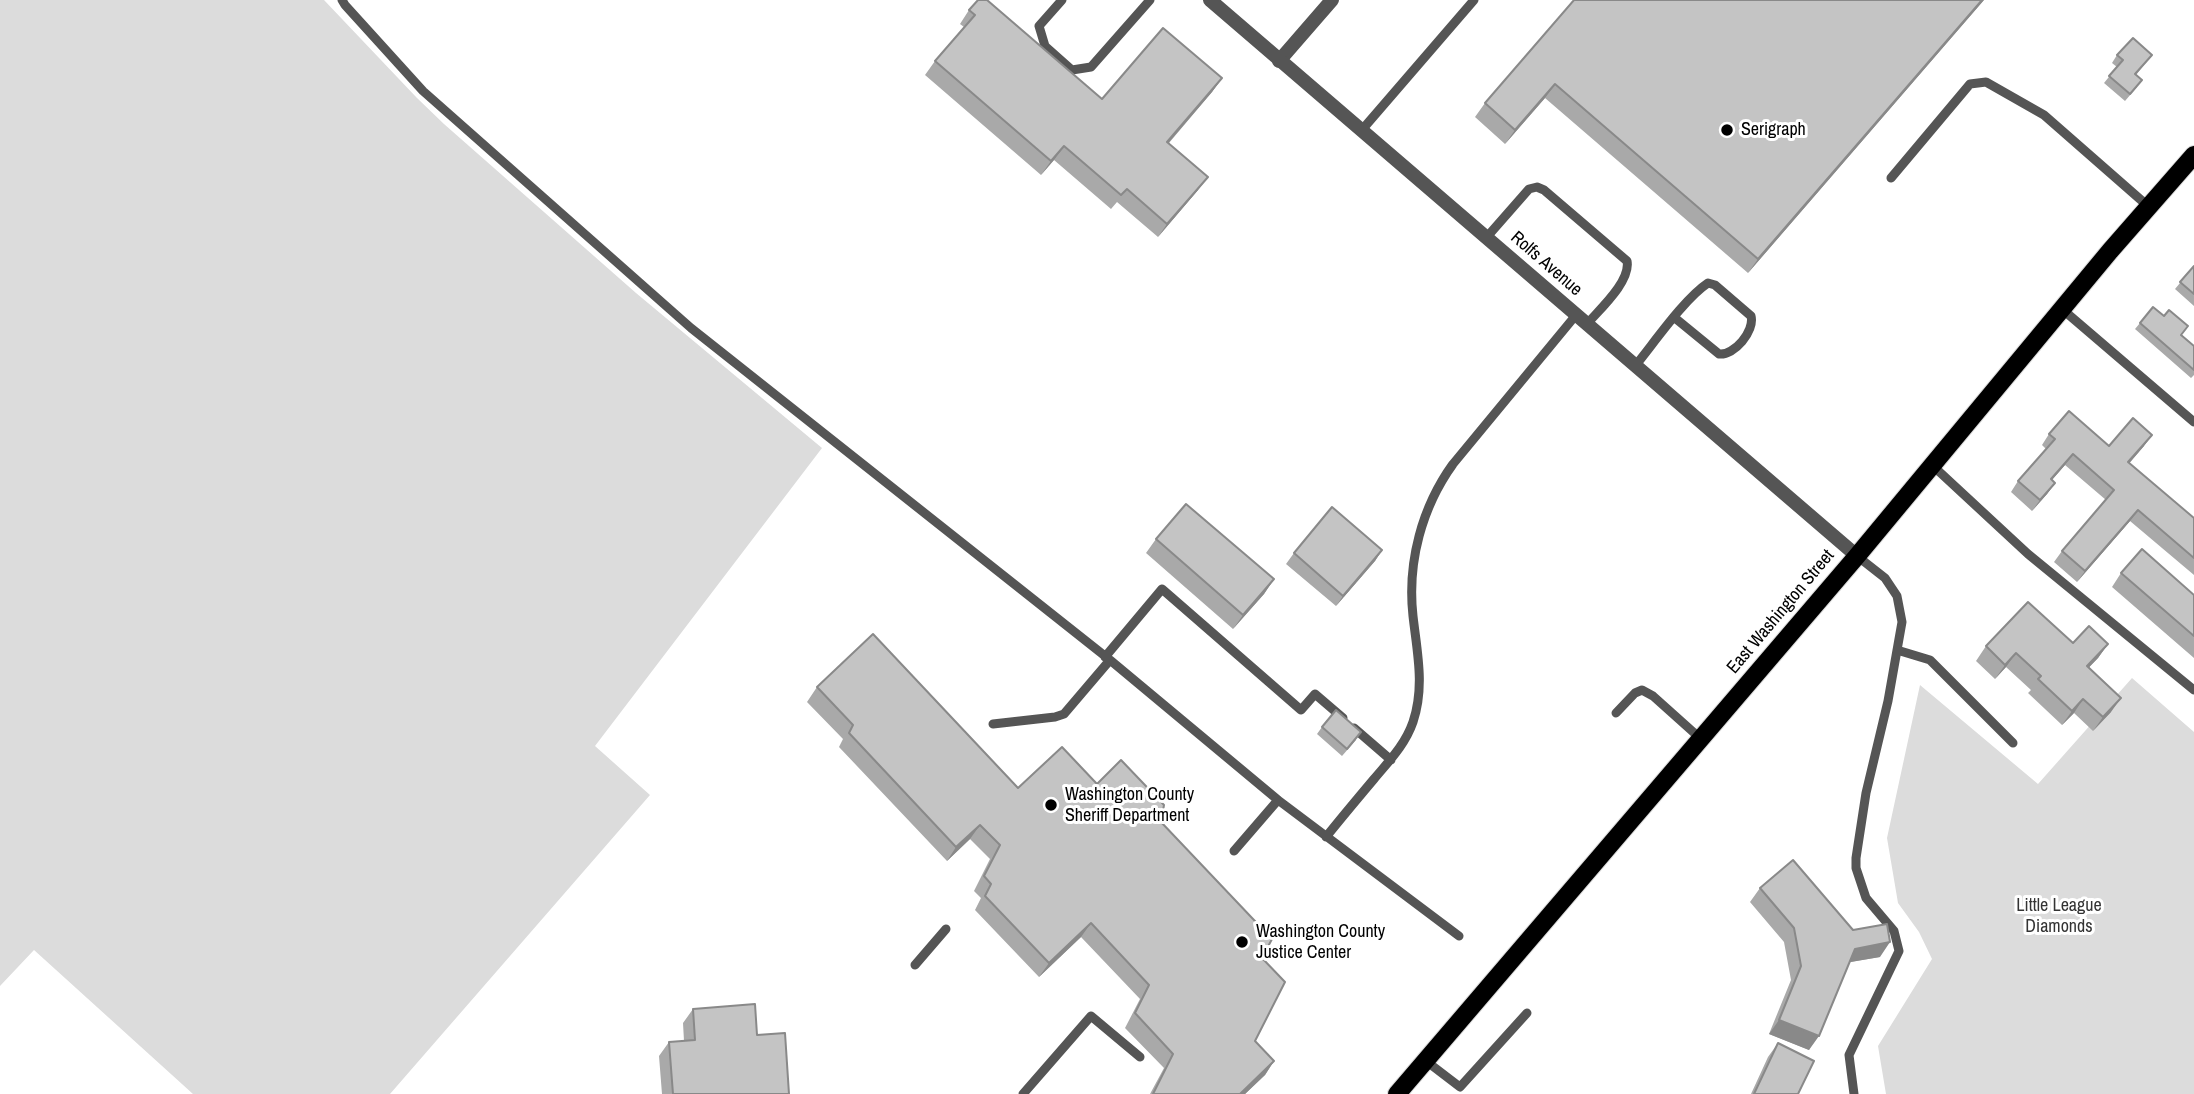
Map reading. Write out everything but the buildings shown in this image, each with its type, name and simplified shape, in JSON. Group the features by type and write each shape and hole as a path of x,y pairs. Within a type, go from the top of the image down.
{"main road":[{"name":"East Washington Street","path":"1397,1094 1857,556 2194,155"}],"street":[{"name":"Rolfs Avenue","path":"1210,0 1857,556"},
{"path":"1279,61 1332,0"}],"lane":[{"path":"342,0 423,91 691,328 1107,658 1278,800 1459,936"},
{"path":"1062,0 1039,26 1045,47 1072,70 1091,66 1150,0"},
{"path":"1361,131 1474,0"},
{"path":"1891,178 1970,84 1986,82 2044,115 2149,207"},
{"path":"1326,837 1402,746 1414,720 1420,668 1413,614 1413,570 1420,531 1441,480 1581,320 1624,280 1629,269 1627,261 1544,190 1537,187 1529,189 1486,238"},
{"path":"1635,366 1675,318 1700,289 1708,283 1715,285 1733,300 1751,316 1753,322 1750,330 1732,352 1726,355 1719,354 1675,318"},
{"path":"2062,309 2194,422"},
{"path":"1932,465 2028,554 2194,690"},
{"path":"1854,1094 1849,1055 1899,951 1894,931 1866,898 1856,868 1856,858 1866,793 1888,701 1902,622 1897,596 1885,578 1857,556"},
{"path":"993,724 1064,714 1162,589 1301,710 1315,694 1391,760"},
{"path":"1897,650 1930,660 2013,743"},
{"path":"1616,713 1635,693 1642,690 1653,696 1701,739"},
{"path":"1234,851 1278,800"},
{"path":"915,965 946,929"},
{"path":"1426,1061 1460,1087 1527,1013"},
{"path":"1023,1094 1091,1016 1140,1057"}],"green space":[{"path":"0,0 324,0 444,124 636,293 822,448 595,746 650,795 390,1094 193,1094 34,950 0,986"},
{"name":"Little League Diamonds","path":"2132,678 2194,732 2194,1094 1886,1094 1878,1046 1932,959 1919,932 1898,903 1887,838 1920,685 2038,784"}],"place":[{"name":"Serigraph","path":"1727,130"},
{"name":"Washington County Sheriff Department","path":"1051,805"},
{"name":"Washington County Justice Center","path":"1242,942"}]}
